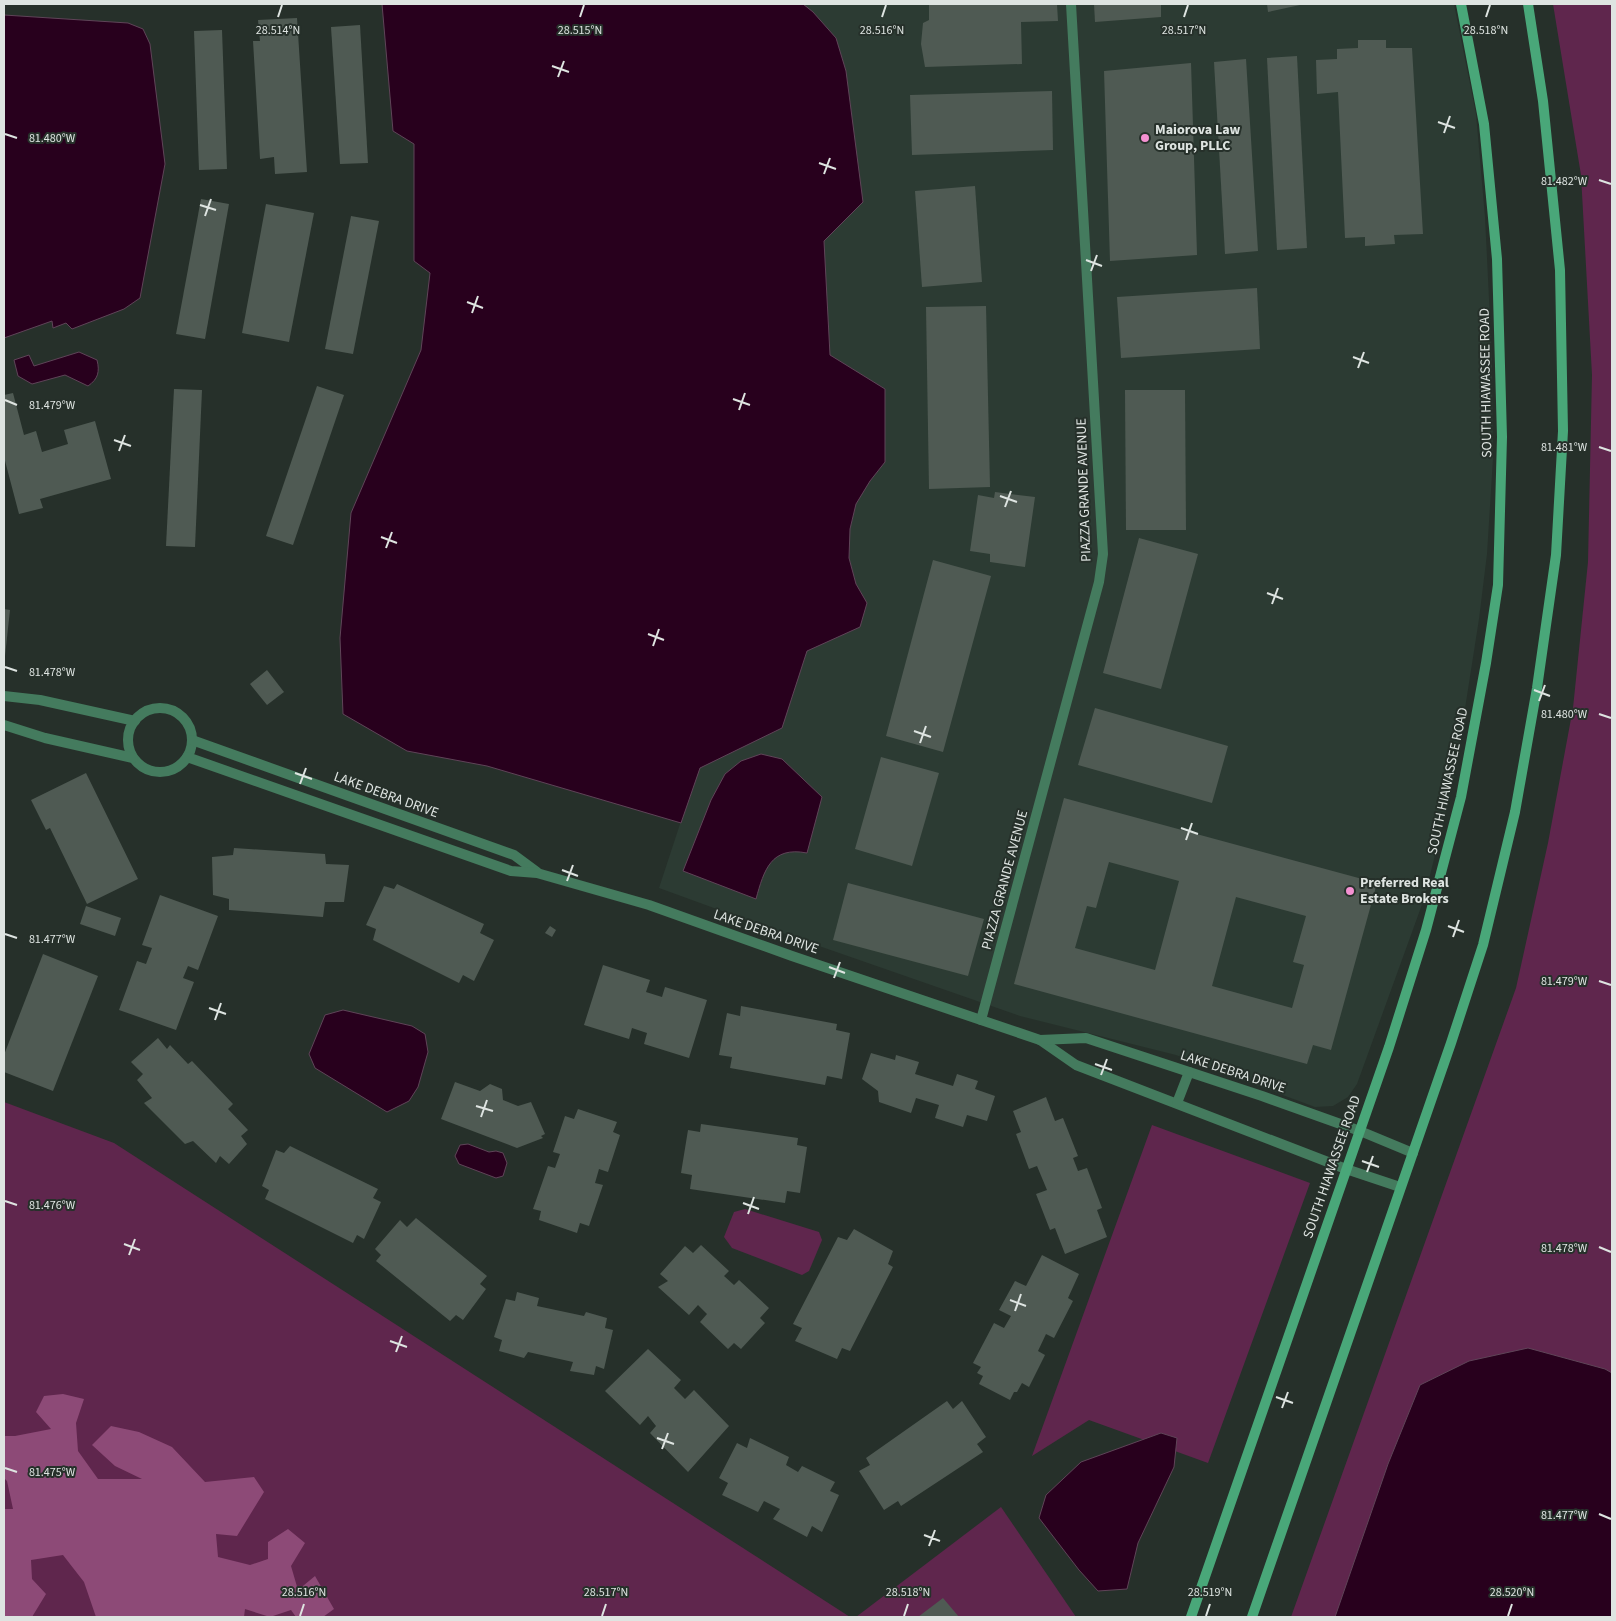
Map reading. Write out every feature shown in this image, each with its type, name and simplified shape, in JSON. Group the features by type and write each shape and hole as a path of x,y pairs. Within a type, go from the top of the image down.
{"street":[{"name":"PIAZZA GRANDE AVENUE","path":"981,1020 1099,582 1103,554 1071,4"},
{"name":"SOUTH HIAWASSEE ROAD","path":"1192,1617 1389,1047 1426,930 1461,797 1484,672 1498,585 1502,437 1497,259 1484,124 1461,4"},
{"path":"1252,1617 1451,1043 1483,945 1515,812 1538,688 1556,555 1563,431 1560,270 1543,101 1528,4"},
{"path":"4,696 40,700 135,721"},
{"path":"165,709 178,714 187,723 192,740 187,758 183,763 171,770 156,772 144,769 133,758 128,737 131,726 143,713 151,710 165,709"},
{"path":"4,725 45,738 133,758"},
{"name":"LAKE DEBRA DRIVE","path":"192,740 514,856 537,873"},
{"name":"LAKE DEBRA DRIVE","path":"187,758 511,871 537,873 649,904 792,956 1040,1040 1076,1066 1400,1187"},
{"name":"LAKE DEBRA DRIVE","path":"1040,1040 1086,1038 1262,1096 1360,1131 1413,1153"},
{"path":"1177,1103 1189,1072"}],"shaded area":[{"path":"382,4 803,4 813,12 836,38 846,71 863,202 824,241 830,355 885,389 885,462 870,481 856,504 850,529 849,558 856,584 867,603 860,627 807,651 782,728 700,768 681,823 487,766 407,751 343,714 340,638 351,513 421,350 430,273 414,261 414,144 393,131"},
{"path":"763,4 1454,4 1476,114 1485,217 1492,360 1493,458 1487,554 1479,619 1454,779 1424,899 1357,1084 1348,1097 1333,1106 1315,1107 1176,1055 1020,1016 659,888 681,821"},
{"path":"1553,4 1612,4 1612,1617 1291,1617 1516,988 1548,843 1573,708 1588,562 1592,375 1581,175"},
{"path":"4,15 128,23 143,29 150,44 165,164 140,298 124,309 72,329 66,323 53,328 52,321 4,338"},
{"path":"79,352 97,360 97,375 88,386 65,375 32,384 18,376 14,360 29,355 34,366"},
{"path":"761,754 782,759 822,797 807,853 785,853 771,862 762,879 756,899 683,871 711,800 725,774 741,761"},
{"path":"343,1010 412,1026 425,1034 428,1052 418,1087 409,1101 387,1112 315,1068 309,1054 325,1015"},
{"path":"4,1102 114,1143 850,1617 4,1617"},
{"path":"1152,1125 1310,1183 1208,1463 1089,1420 1032,1456"},
{"path":"468,1144 489,1152 503,1153 507,1163 503,1176 496,1178 459,1164 455,1156 460,1145"},
{"path":"745,1209 819,1232 822,1240 809,1271 802,1275 732,1248 724,1237 734,1212"},
{"path":"1528,1348 1605,1369 1612,1373 1612,1617 1335,1617 1388,1464 1420,1385 1469,1361"},
{"path":"63,1394 84,1399 76,1423 78,1451 98,1479 142,1479 115,1466 92,1445 111,1426 139,1432 172,1447 205,1482 254,1477 264,1492 237,1536 216,1534 218,1557 250,1565 268,1559 268,1542 288,1529 305,1543 291,1566 298,1590 315,1576 334,1609 323,1617 296,1617 291,1610 270,1617 245,1609 244,1617 96,1617 84,1582 63,1555 31,1560 32,1579 46,1594 32,1617 4,1617 4,1509 13,1509 7,1481 4,1478 4,1436 15,1436 51,1429 36,1412 44,1396"},
{"path":"1161,1433 1177,1438 1174,1467 1138,1543 1127,1589 1098,1591 1079,1570 1039,1518 1046,1495 1081,1462"},
{"path":"1001,1507 1076,1617 856,1617"}],"building":[{"path":"929,4 1057,4 1058,21 1021,22 1022,64 925,67 921,44 923,23 929,20"},
{"path":"1094,4 1161,4 1161,17 1095,22"},
{"path":"1267,4 1300,4 1300,5 1268,12"},
{"path":"297,18 307,172 275,174 274,157 260,159 253,41 260,41 258,20"},
{"path":"360,25 368,163 340,164 331,27"},
{"path":"222,30 227,169 199,170 194,31"},
{"path":"1358,40 1386,40 1386,48 1412,48 1423,234 1394,235 1395,244 1365,246 1365,237 1345,238 1338,92 1317,94 1316,60 1337,59 1337,49 1358,48"},
{"path":"1297,56 1307,248 1277,250 1267,58"},
{"path":"1246,59 1258,251 1225,254 1214,62"},
{"path":"1191,63 1197,255 1110,261 1104,71"},
{"path":"1052,91 1053,150 912,155 910,95"},
{"path":"975,186 982,282 922,287 915,191"},
{"path":"201,199 229,204 205,339 176,334"},
{"path":"266,204 314,213 289,342 242,333"},
{"path":"351,216 379,221 353,354 325,349"},
{"path":"1257,288 1260,349 1121,358 1117,297"},
{"path":"986,306 990,487 929,489 926,307"},
{"path":"317,386 344,395 293,545 266,536"},
{"path":"174,389 202,390 195,547 166,546"},
{"path":"1125,390 1185,390 1186,530 1126,530"},
{"path":"13,393 24,435 36,431 42,452 68,444 64,430 95,421 111,479 40,499 43,508 19,514 4,457 4,395"},
{"path":"995,492 1035,497 1025,567 990,562 990,554 970,551 978,495 994,498"},
{"path":"1139,538 1198,554 1161,689 1103,673"},
{"path":"933,560 991,576 943,752 886,736"},
{"path":"4,609 10,610 5,656 4,656"},
{"path":"267,670 284,692 267,705 250,684"},
{"path":"1095,708 1228,746 1212,803 1078,765"},
{"path":"881,757 939,773 912,866 855,849"},
{"path":"86,773 138,879 87,904 50,828 46,830 31,800"},
{"path":"1064,798 1377,883 1331,1050 1313,1045 1307,1064 1014,984","holes":["1109,862 1179,881 1155,970 1075,948 1087,906 1096,908","1236,897 1306,916 1293,962 1304,965 1292,1008 1212,986"]},
{"path":"234,848 325,854 326,864 349,865 344,902 325,902 323,917 229,910 229,899 213,895 212,857 233,855"},
{"path":"848,883 984,919 968,976 833,940"},
{"path":"397,884 484,924 480,933 494,940 474,981 463,975 459,983 373,940 376,929 366,925 384,886 394,889"},
{"path":"160,895 218,916 198,970 188,966 183,978 194,982 176,1030 119,1010 137,961 146,964 152,948 142,945"},
{"path":"86,906 121,918 115,936 80,924"},
{"path":"550,926 556,930 552,937 545,933"},
{"path":"43,954 98,976 53,1091 4,1072 4,1055"},
{"path":"603,965 650,980 646,992 662,997 665,987 707,1000 689,1058 644,1044 647,1033 632,1028 629,1039 584,1025"},
{"path":"741,1006 837,1024 836,1030 850,1033 842,1079 827,1076 825,1085 730,1068 732,1057 719,1055 727,1013 740,1016"},
{"path":"158,1038 167,1049 170,1045 188,1064 192,1061 233,1104 228,1109 248,1130 241,1136 247,1144 229,1164 220,1156 216,1163 193,1141 185,1144 144,1103 152,1098 137,1080 143,1074 131,1062"},
{"path":"871,1053 895,1060 896,1055 919,1062 915,1074 953,1086 957,1074 978,1081 975,1089 995,1096 987,1121 967,1115 963,1127 935,1118 939,1105 916,1098 911,1113 879,1102 878,1091 862,1079"},
{"path":"455,1082 480,1091 490,1084 502,1089 503,1100 518,1106 531,1102 545,1134 541,1136 543,1138 517,1148 441,1119"},
{"path":"1046,1097 1055,1121 1063,1118 1078,1156 1073,1158 1078,1171 1087,1168 1102,1208 1097,1210 1107,1237 1065,1254 1055,1228 1050,1230 1036,1194 1047,1190 1037,1166 1029,1169 1016,1134 1021,1132 1013,1111"},
{"path":"578,1109 617,1122 613,1132 620,1135 608,1172 599,1169 595,1183 603,1185 589,1226 580,1223 577,1233 539,1220 541,1211 533,1209 548,1166 555,1168 560,1154 553,1152 565,1116 574,1119"},
{"path":"701,1124 798,1138 797,1145 807,1147 800,1193 787,1191 785,1203 690,1189 692,1175 681,1173 688,1130 700,1132"},
{"path":"290,1146 378,1189 373,1198 381,1202 364,1239 357,1235 353,1243 265,1199 269,1190 262,1186 276,1150 284,1153"},
{"path":"416,1218 487,1276 480,1284 486,1289 463,1320 456,1315 450,1321 376,1261 381,1255 375,1249 400,1220 407,1227"},
{"path":"854,1229 893,1251 888,1264 893,1267 850,1351 842,1348 837,1359 795,1341 802,1328 793,1324 838,1237 847,1240"},
{"path":"701,1245 729,1271 724,1276 734,1285 739,1280 769,1308 760,1318 765,1323 741,1349 734,1343 728,1349 700,1322 707,1314 698,1305 689,1315 658,1287 668,1281 660,1274 685,1246 693,1253"},
{"path":"1042,1255 1079,1274 1068,1298 1073,1301 1054,1338 1046,1334 1038,1351 1045,1355 1029,1387 1022,1383 1010,1400 979,1384 983,1376 977,1373 981,1367 973,1363 994,1323 1004,1328 1011,1316 999,1310 1015,1281 1026,1286"},
{"path":"517,1292 539,1298 537,1306 584,1316 586,1312 607,1318 605,1328 613,1330 604,1369 596,1366 594,1375 570,1371 573,1362 528,1352 524,1358 499,1351 502,1340 494,1337 506,1299 515,1301"},
{"path":"648,1349 681,1380 674,1388 685,1399 694,1390 729,1426 688,1472 650,1433 656,1426 648,1416 640,1425 605,1391"},
{"path":"947,1401 953,1409 962,1401 986,1437 977,1444 983,1452 901,1506 898,1501 884,1510 859,1471 870,1465 866,1458"},
{"path":"750,1438 789,1457 786,1465 798,1472 802,1466 835,1482 830,1491 839,1495 822,1532 812,1526 807,1537 773,1519 780,1509 764,1501 758,1512 722,1495 728,1483 719,1478 737,1443 747,1448"},
{"path":"943,1598 959,1617 918,1617"}],"place":[{"name":"Maiorova Law Group, PLLC","path":"1145,138"},
{"name":"Preferred Real Estate Brokers","path":"1350,891"}]}
